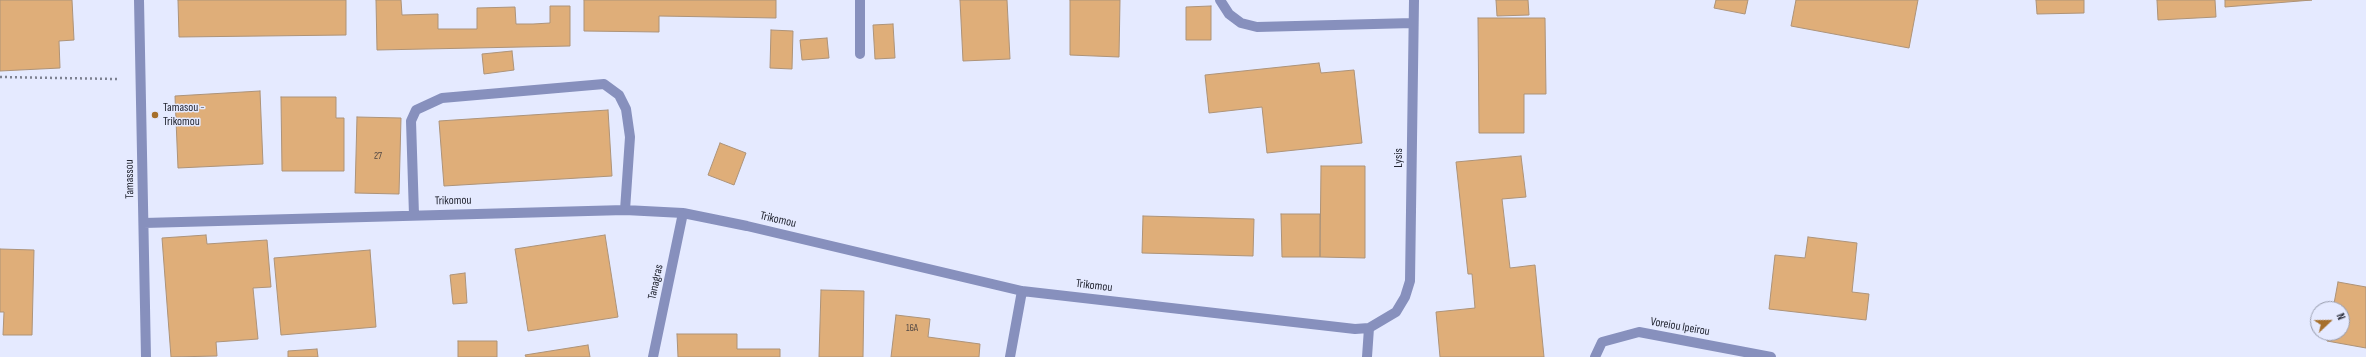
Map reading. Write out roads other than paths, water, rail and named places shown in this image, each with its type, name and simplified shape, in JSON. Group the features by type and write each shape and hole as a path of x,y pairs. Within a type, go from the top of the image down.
{"street":[{"name":"Tamassou","path":"139,0 146,357"},
{"path":"860,0 860,54"},
{"path":"1220,0 1229,14 1241,23 1257,27 1412,23"},
{"name":"Lysis","path":"1396,312 1405,297 1410,281 1412,23 1414,0"},
{"path":"414,215 411,121 416,110 442,98 604,84 619,95 626,109 630,137 625,210"},
{"name":"Trikomou","path":"144,223 625,210 683,213 747,226 1022,291 1355,330 1369,328 1396,312"},
{"name":"Tanagras","path":"653,357 683,213"},
{"path":"1010,357 1022,291"},
{"path":"1367,357 1369,328"},
{"name":"Voreiou Ipeirou","path":"1595,357 1602,342 1639,332 1771,357"}],"place":[{"name":"Tamasou - Trikomou","path":"155,115"}]}
